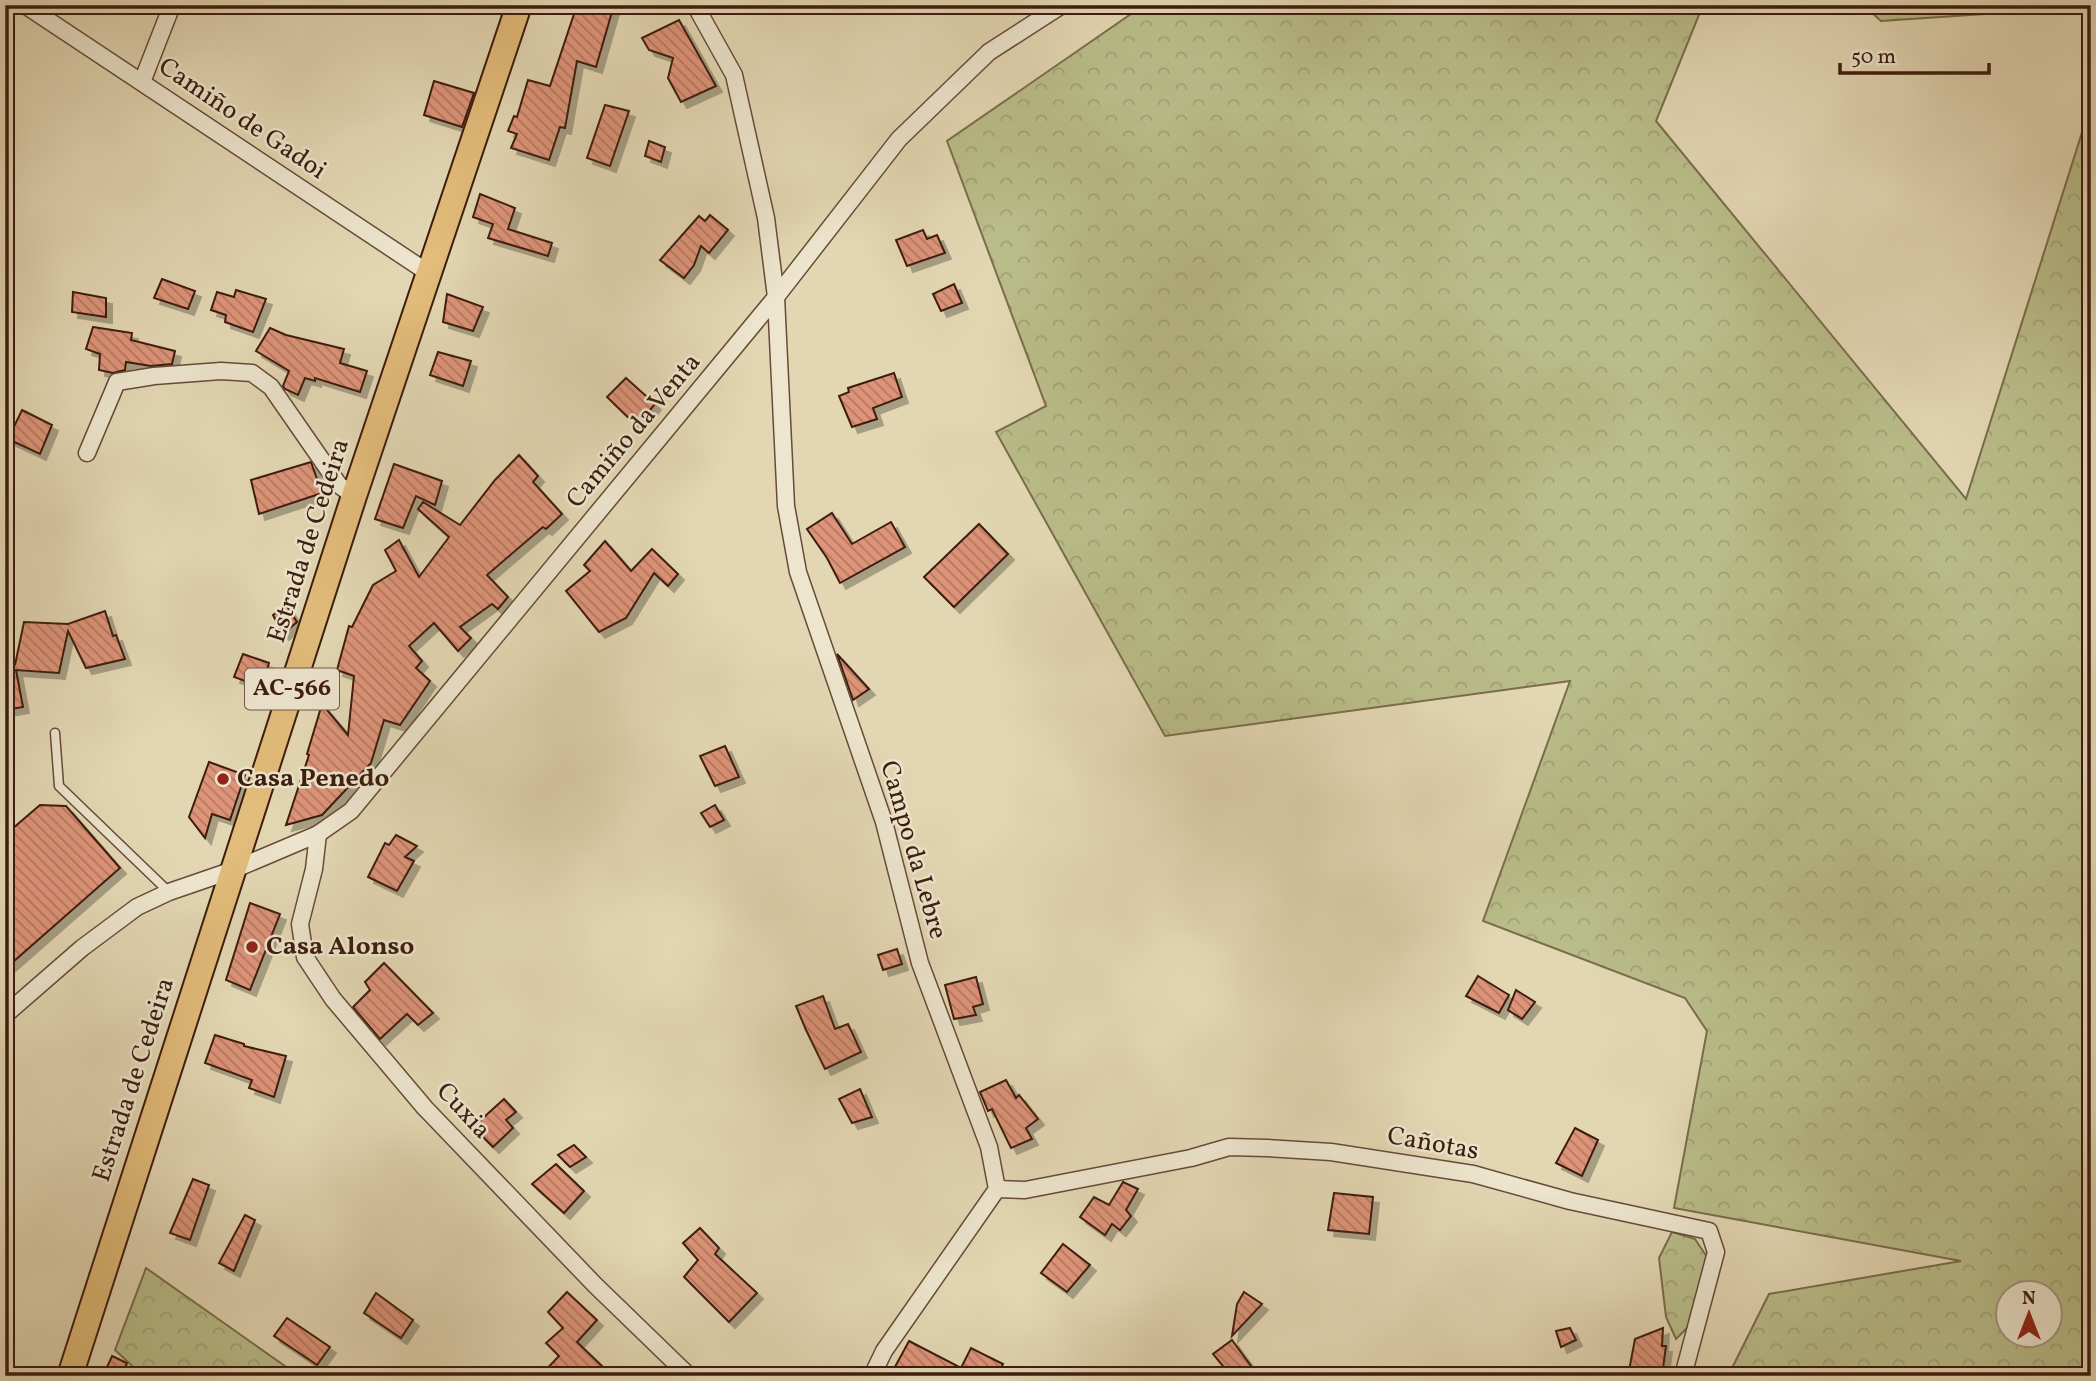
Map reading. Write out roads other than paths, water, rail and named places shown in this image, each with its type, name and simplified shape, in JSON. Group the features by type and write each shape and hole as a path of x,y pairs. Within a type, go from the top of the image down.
{"main road":[{"name":"Estrada de Cedeira","path":"70,1376 354,496 519,5"}],"street":[{"name":"Camiño de Gadoi","path":"25,5 430,274"},
{"path":"142,82 172,5"},
{"name":"Campo da Lebre","path":"695,5 734,75 766,218 776,297 786,506 798,572 884,822 920,963 989,1147 997,1189"},
{"name":"Camiño da Venta","path":"5,1015 82,947 137,907 318,834 351,811 776,297 899,139 989,52 1062,5"},
{"path":"87,453 117,382 208,372 252,373 271,387 340,485 354,496"},
{"name":"Cuxia","path":"318,834 314,869 300,924 305,957 333,999 425,1108 595,1285 689,1376"},
{"name":"Cañotas","path":"997,1189 1025,1190 1191,1158 1229,1147 1267,1148 1331,1152 1474,1174 1570,1201 1709,1231 1716,1252 1683,1376"},
{"path":"872,1376 884,1351 997,1189"}],"lane":[{"path":"55,733 59,786 169,892"}],"place":[{"name":"Casa Penedo","path":"223,779"},
{"name":"Casa Alonso","path":"252,947"}]}
